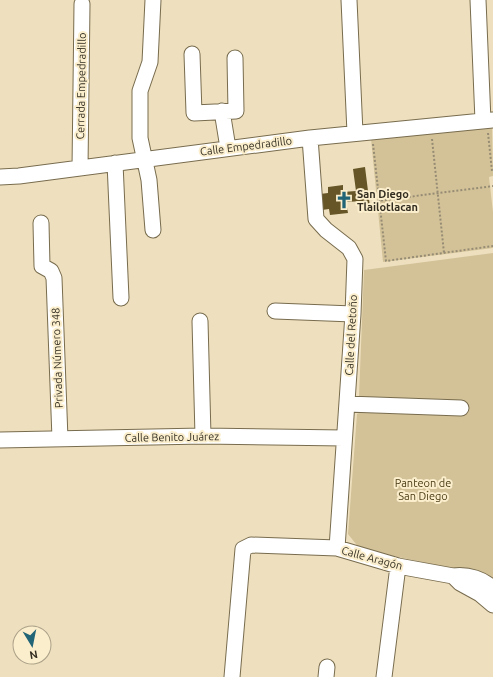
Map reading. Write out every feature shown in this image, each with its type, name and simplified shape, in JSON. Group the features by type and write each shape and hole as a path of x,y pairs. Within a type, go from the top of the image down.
{"street":[{"path":"152,0 150,62 140,91 140,138 149,180 153,230"},
{"path":"349,0 355,133"},
{"path":"478,0 488,123"},
{"name":"Cerrada Empedradillo","path":"80,168 82,4"},
{"path":"192,54 194,113 236,111 235,58"},
{"path":"222,111 228,148"},
{"name":"Calle Empedradillo","path":"0,176 18,176 355,133 488,123"},
{"name":"Calle del Retoño","path":"310,138 316,219 326,230 349,248 355,259 353,314 336,548"},
{"path":"116,163 121,298"},
{"name":"Privada Número 348","path":"42,223 42,266 51,271 54,278 60,439"},
{"path":"276,311 353,314"},
{"path":"200,321 203,436"},
{"path":"346,404 461,408"},
{"name":"Calle Benito Juárez","path":"0,440 203,436 344,438"},
{"name":"Calle Aragón","path":"232,677 243,549 252,545 336,548 398,566 454,576 461,575 472,577 488,583 493,589"},
{"path":"384,677 398,566"},
{"name":"Calle Aragón","path":"454,576 460,583 480,594 493,605"}],"path":[{"path":"488,123 492,171"},
{"path":"431,135 444,253"},
{"path":"373,142 378,200 386,261 493,246"},
{"path":"378,200 493,186"}],"green space":[{"path":"492,124 493,176 489,177 493,212 493,248 383,262 371,139"},
{"name":"Panteon de San Diego","path":"493,253 493,577 360,549 348,534 357,414 365,410 366,401 359,396 364,270"}],"building":[{"name":"San Diego Tlailotlacan","path":"365,167 370,207 365,207 364,201 346,202 348,213 330,215 329,209 322,210 320,194 328,193 328,187 343,185 343,192 356,191 353,169"}],"place":[{"name":"San Diego Tlailotlacan","path":"344,200"}]}
